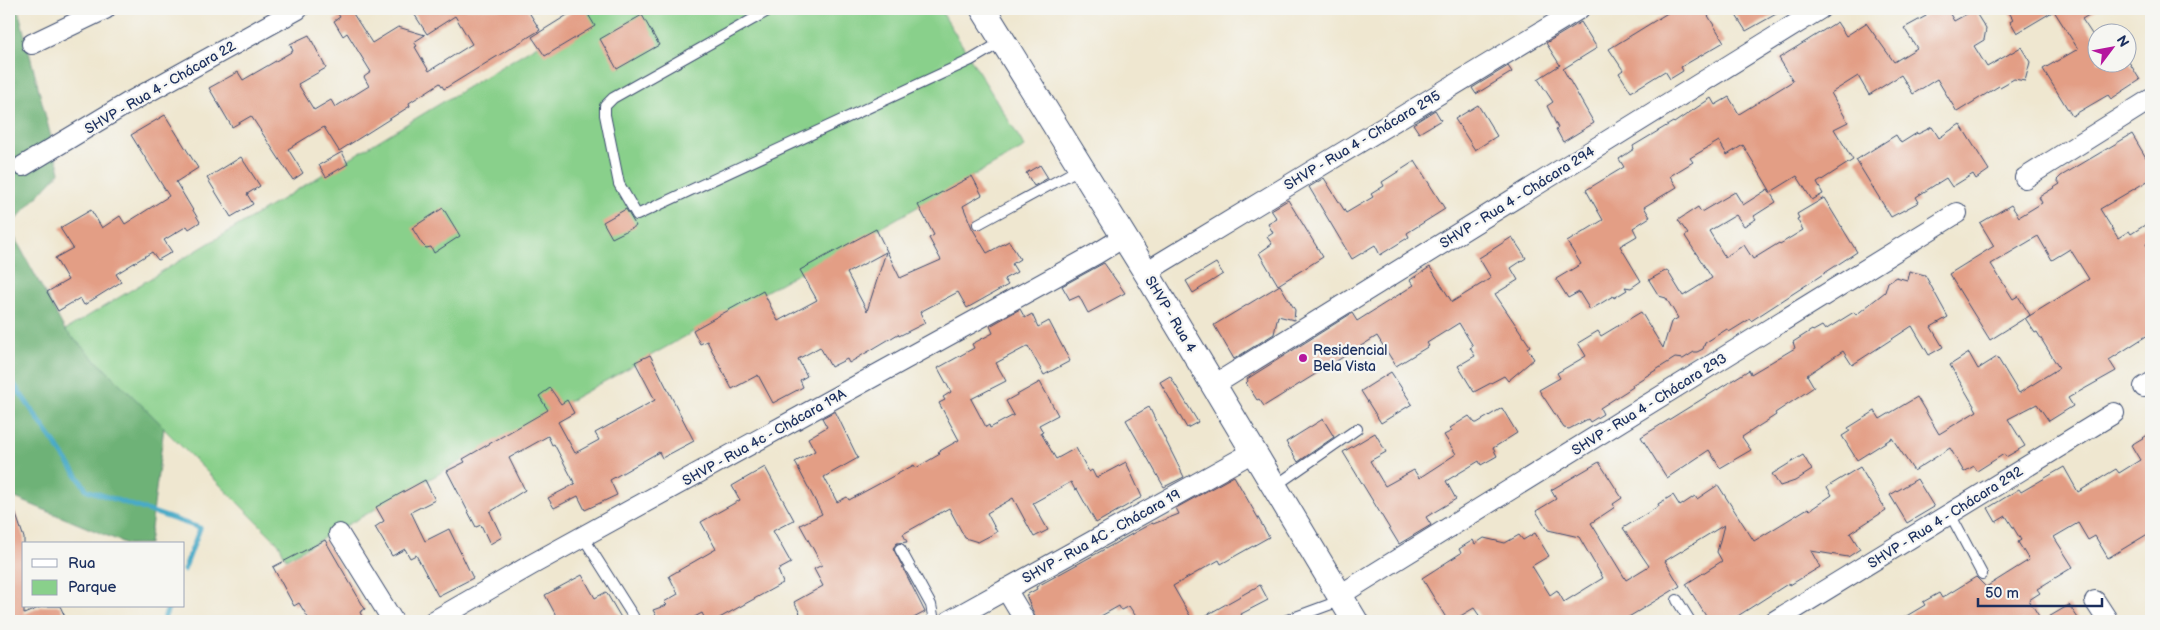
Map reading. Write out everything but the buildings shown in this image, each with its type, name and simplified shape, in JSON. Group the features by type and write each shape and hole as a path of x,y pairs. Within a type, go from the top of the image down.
{"street":[{"path":"32,44 105,9"},
{"name":"SHVP - Rua 4 - Chácara 22","path":"23,166 128,104 298,9"},
{"name":"SHVP - Rua 4","path":"983,9 1255,451 1355,621"},
{"name":"SHVP - Rua 4 - Chácara 295","path":"1147,274 1159,264 1579,9"},
{"name":"SHVP - Rua 4 - Chácara 294","path":"1214,385 1820,9"},
{"path":"2025,178 2151,99"},
{"name":"SHVP - Rua 4 - Chácara 293","path":"1342,597 1957,213"},
{"name":"SHVP - Rua 4c - Chácara 19A","path":"434,621 1096,254 1124,236"},
{"name":"SHVP - Rua 4 - Chácara 292","path":"1775,621 2114,412"},
{"name":"SHVP - Rua 4C - Chácara 19","path":"949,621 1255,451"},
{"path":"339,534 393,621"},
{"path":"1006,589 1025,621"},
{"path":"2095,601 2108,621"}],"lane":[{"path":"771,9 613,98 605,106 605,115 619,184 636,215 971,60 1003,41"},
{"path":"978,224 1081,168"},
{"path":"1275,486 1357,430"},
{"path":"1950,514 1982,574"},
{"path":"584,537 633,616"},
{"path":"900,549 931,605 934,621"},
{"path":"1285,621 1342,597"},
{"path":"1677,600 1690,621"}],"green space":[{"path":"9,9 18,9 60,172 9,227"},
{"path":"597,9 940,9 1025,147 286,559 279,544 65,330"},
{"path":"9,227 65,330 164,427 149,542 122,542 13,497 9,492"}],"waterway":[{"path":"9,377 87,490 200,528 185,567"},
{"path":"163,621 168,608"}],"place":[{"name":"Residencial Bela Vista","path":"1303,358"}]}
